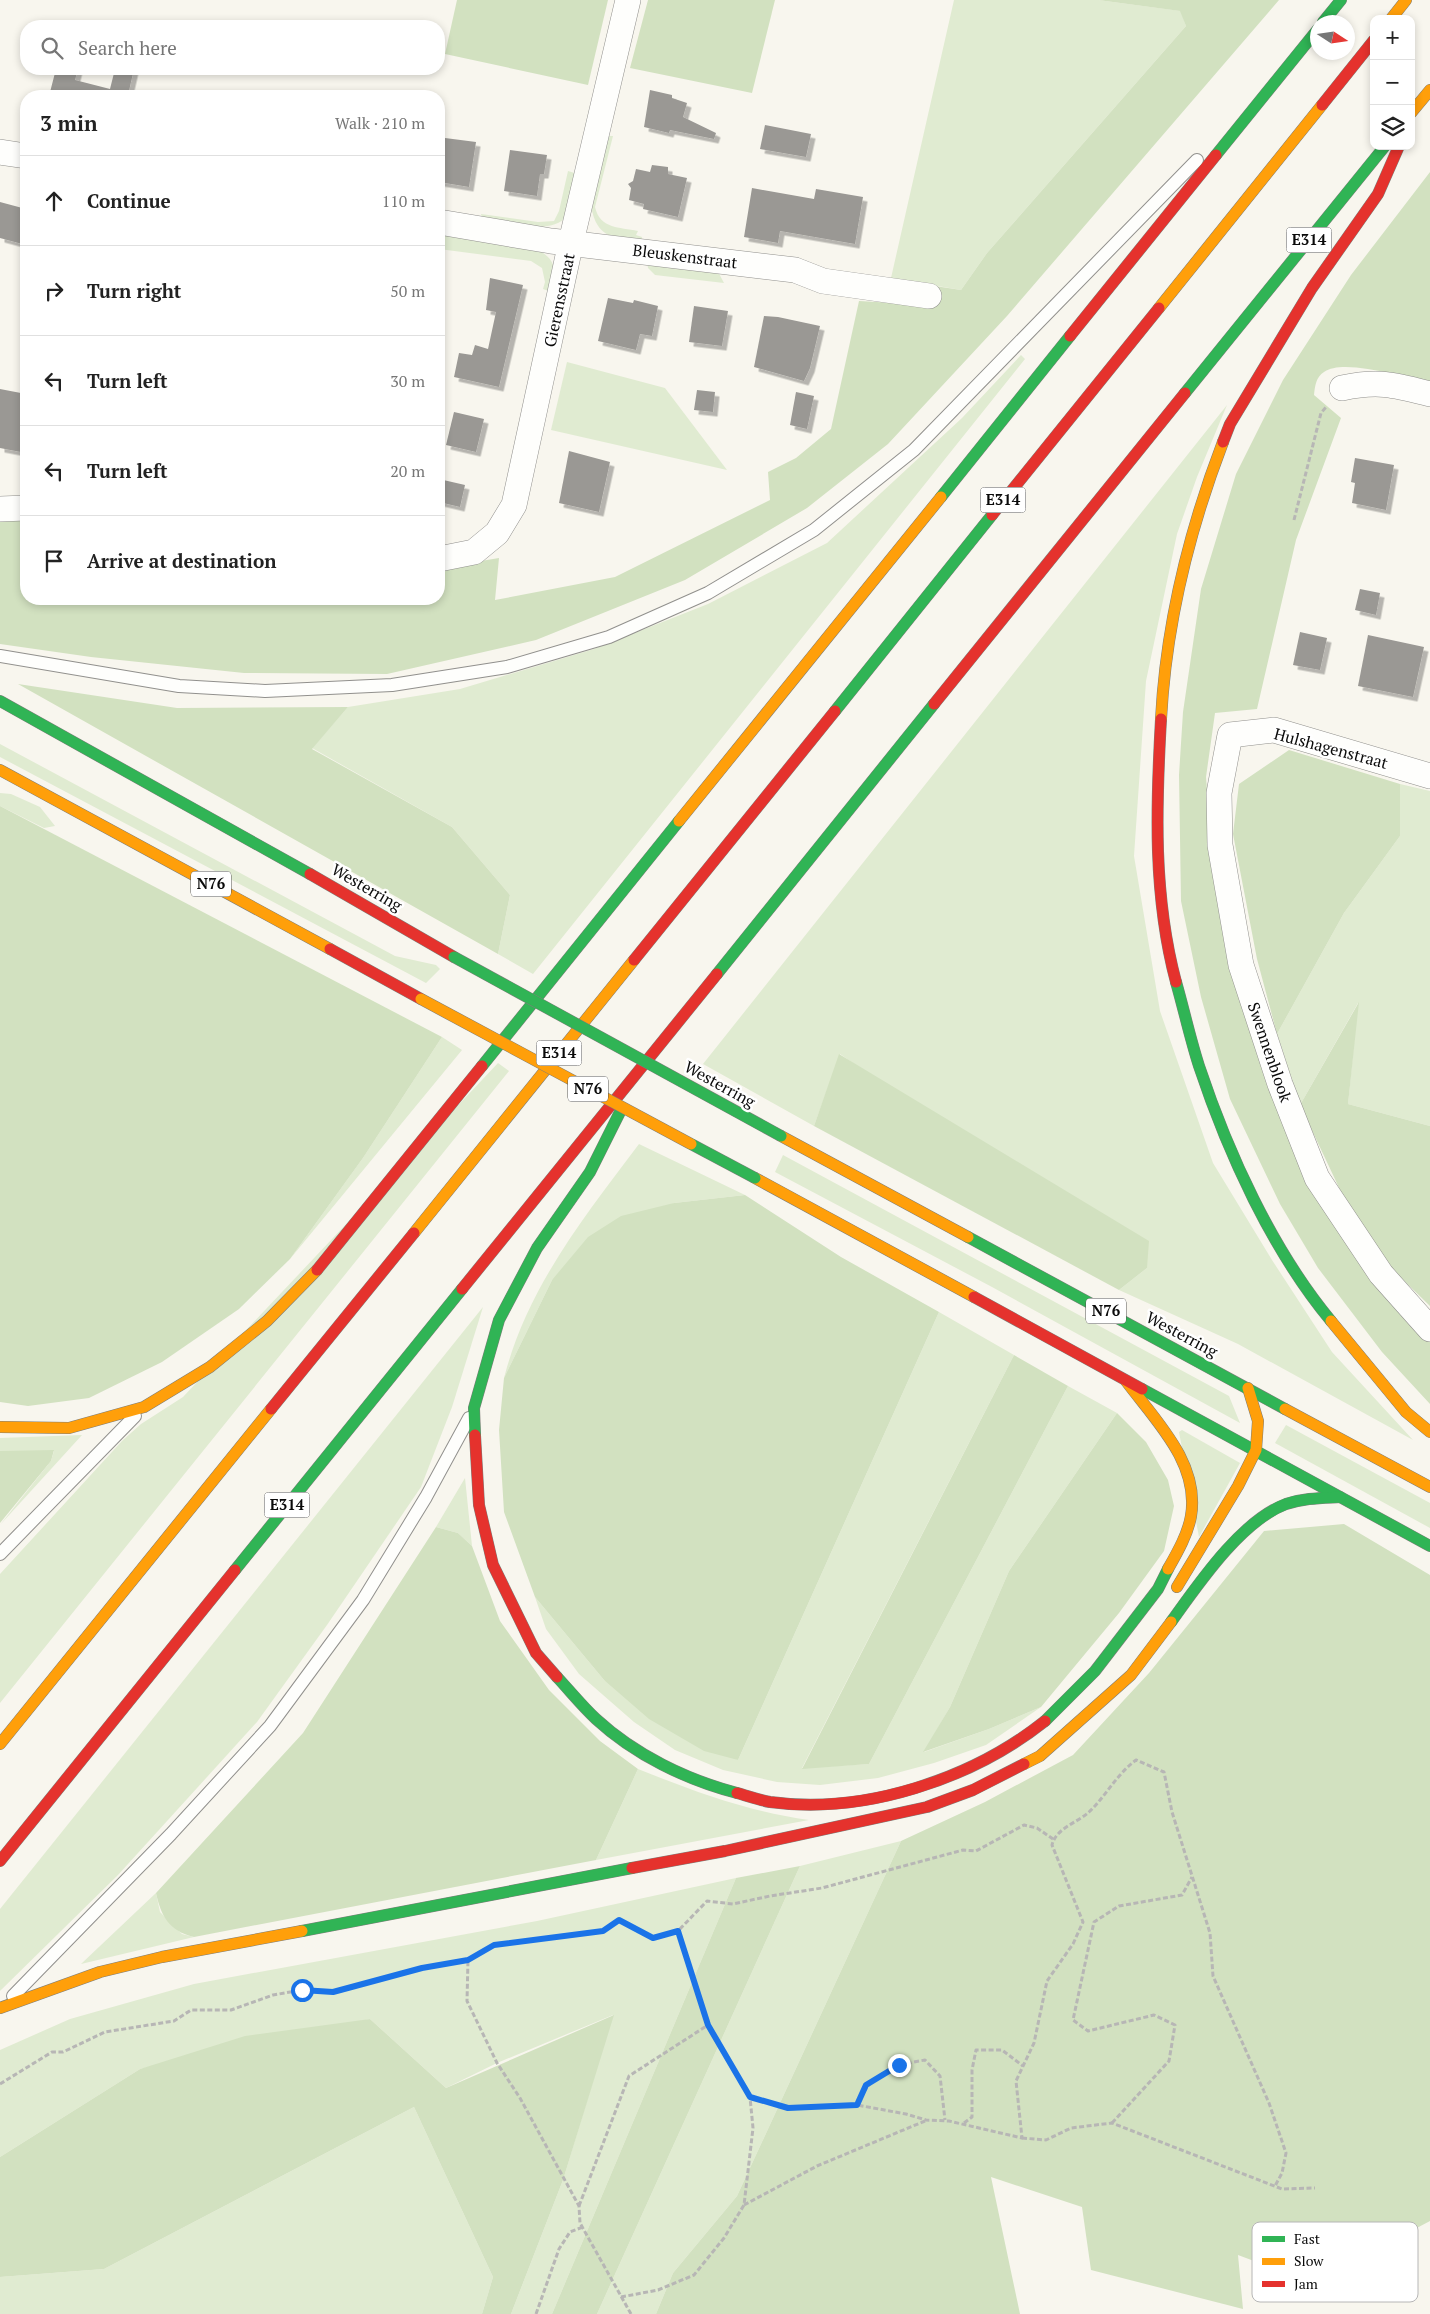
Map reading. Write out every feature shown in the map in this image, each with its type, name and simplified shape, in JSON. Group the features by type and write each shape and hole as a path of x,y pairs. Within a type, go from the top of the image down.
{"highway":[{"path":"1329,15 1341,0"},
{"path":"1394,15 1406,0"},
{"path":"0,1427 25,1429 69,1428 144,1407 210,1367 267,1321 324,1262 1310,39"},
{"name":"E314","path":"0,1744 500,1127 1370,45"},
{"path":"1415,109 1430,90"},
{"name":"E314","path":"0,1861 1382,150"},
{"path":"1397,150 1378,194 1312,288 1230,424 1201,500 1179,584 1163,684 1157,788 1158,854 1159,883 1173,970 1199,1066 1241,1172 1277,1241 1314,1302 1406,1412 1430,1432"},
{"name":"Westerring","path":"0,701 270,850 454,957 1430,1487"},
{"name":"N76","path":"0,770 1430,1546"},
{"path":"644,1063 590,1172 537,1248 499,1320 474,1408 479,1505 493,1565 536,1653 563,1686 596,1719 630,1745 668,1767 706,1785 770,1802 823,1804 872,1799 932,1782 972,1767 1017,1743 1057,1711 1095,1671 1158,1589 1178,1551 1191,1516 1192,1493 1179,1451 1126,1381"},
{"path":"1169,1601 1238,1486 1256,1450 1258,1421 1248,1388"},
{"path":"1,2008 100,1972 162,1957 725,1851 928,1807 973,1790 1040,1756 1106,1695 1131,1675 1231,1547 1264,1515 1287,1504 1312,1498 1340,1496"},
{"path":"1106,1695 1159,1618"}],"street":[{"name":"Gierensstraat","path":"445,558 474,552 497,533 514,505 571,242 628,0"},
{"path":"0,152 20,155"},
{"name":"Bleuskenstraat","path":"445,223 571,242 795,270 823,281 929,296"},
{"path":"1342,388 1361,384 1385,383 1430,394"},
{"path":"0,509 20,508"},
{"name":"Hulshagenstraat","path":"1230,735 1274,730 1430,776"},
{"name":"Swennenblook","path":"1230,735 1219,793 1220,844 1241,965 1280,1084 1317,1178 1381,1274 1430,1329"}],"lane":[{"path":"0,656 179,686 265,692 392,685 507,667 609,637 708,593 814,530 914,450 1277,78"},
{"path":"0,1554 144,1407"},
{"path":"1,2008 171,1834 270,1726 363,1600 426,1497 474,1408"}],"path":[{"path":"1294,520 1321,413 1342,388"},
{"path":"1022,2138 1016,2081 1034,2043 1047,1981 1073,1944 1083,1922 1052,1845 1053,1839 1089,1812 1122,1771 1136,1760 1164,1772 1172,1812 1210,1933 1213,1976 1269,2103 1286,2154 1282,2173 1275,2186"},
{"path":"0,2084 52,2052 63,2052 105,2032 174,2021 191,2010 231,2010 274,1995 302,1990 333,1992 422,1968 468,1960 494,1945 603,1931 619,1920 653,1938 678,1931 707,1901 733,1904 822,1888 963,1850 976,1851 1024,1825 1038,1828 1053,1839"},
{"path":"1112,2124 1169,2060 1175,2025 1154,2015 1088,2031 1073,2020 1094,1922 1119,1906 1182,1895 1192,1877"},
{"path":"621,2297 658,2290 694,2274 724,2238 744,2205 753,2128 750,2097 708,2025 678,1931"},
{"path":"468,1960 467,2001 497,2063 520,2098 579,2206 582,2227 631,2314"},
{"path":"579,2206 629,2076 708,2025"},
{"path":"963,2124 972,2117 972,2070 976,2050 1002,2050 1023,2066"},
{"path":"857,2105 866,2085 899,2065 926,2060 940,2076 945,2120"},
{"path":"750,2097 788,2108 857,2105 906,2114 926,2120 945,2120 1022,2138 1046,2140 1072,2128 1112,2124 1144,2134 1282,2189 1315,2188"},
{"path":"744,2205 817,2166 926,2120"},
{"path":"536,2314 559,2249 570,2232 582,2227"}],"green space":[{"path":"457,0 608,0 588,85 445,54"},
{"path":"648,0 775,0 752,93 630,68"},
{"path":"954,0 1098,0 1181,11 1186,26 987,253 961,290 891,278"},
{"path":"1098,0 1279,0 1007,316 888,444 807,508 685,580 536,640 387,674 244,673 91,657 0,644 0,519 20,519 20,605 445,605 445,567 499,558 495,600 615,577 770,500 768,472 796,458 831,429 859,301 929,305 935,286 961,290 987,253 1186,26 1180,11"},
{"path":"607,136 613,136 595,207 601,219 611,226 638,231 636,235 642,237 641,242 614,237 602,231 594,217 591,206"},
{"path":"568,171 578,174 569,211 561,222 540,227 482,220 481,214 538,222 554,221 559,211"},
{"path":"1430,172 1430,383 1376,370 1346,367 1333,368 1321,374 1318,379 1314,395 1341,418 1296,540 1257,709 1215,713 1206,777 1213,871 1261,1057 1374,1283 1430,1342 1430,1404 1382,1352 1318,1268 1280,1204 1230,1099 1201,997 1181,901 1179,775 1183,712 1201,589 1236,474 1283,380 1351,275"},
{"path":"445,235 533,247 541,251 551,260 555,271 554,293 543,289 545,282 542,268 531,261 445,250"},
{"path":"647,259 716,268 724,283 655,275 648,268"},
{"path":"1021,355 1025,359 533,974 498,954 510,895 452,827 312,748 348,707 460,689 594,649 708,604 827,543 962,418"},
{"path":"567,362 665,388 727,470 551,430"},
{"path":"1227,405 1197,477 1177,534 1146,681 1134,856 1160,1011 1213,1163 1272,1260 1332,1352 1413,1440 1238,1344 1119,1290 1147,1268 840,1054 814,1126 703,1064"},
{"path":"18,684 177,708 348,707 312,749 452,827 510,895 498,954"},
{"path":"0,744 395,956 436,965 440,969 426,983 0,757"},
{"path":"1289,750 1400,784 1400,836 1344,913 1277,1034 1257,959 1233,834 1239,784"},
{"path":"1400,784 1430,791 1430,1126 1348,1104 1358,1003 1300,1105 1277,1034 1344,913 1400,836"},
{"path":"0,793 11,794 40,807 55,826 44,828 0,806"},
{"path":"0,806 442,1037 363,1158 290,1259 239,1309 162,1362 89,1398 28,1406 0,1402"},
{"path":"1359,1002 1348,1104 1430,1126 1430,1306 1390,1267 1342,1194 1300,1105"},
{"path":"442,1037 462,1050 290,1259 363,1158"},
{"path":"839,1054 1149,1241 1147,1268 1119,1290 814,1126"},
{"path":"498,1063 509,1071 0,1703 0,1574 122,1441 141,1424 183,1397"},
{"path":"639,1144 745,1195 674,1203 552,1280 504,1378 514,1345 542,1284 578,1226"},
{"path":"783,1155 1229,1396 1240,1423 992,1287 775,1172"},
{"path":"745,1195 841,1257 939,1312 738,1760 704,1751 649,1719 604,1680 535,1597 504,1512 499,1430 504,1378 552,1280 588,1237 621,1216 674,1203"},
{"path":"483,1307 452,1407 421,1487 327,1625 257,1722 118,1875 0,1991 0,1909"},
{"path":"939,1312 1014,1355 802,1768 869,1764 1068,1386 1117,1413 1009,1571 950,1707 924,1752 989,1729 1041,1707 986,1745 934,1763 878,1778 820,1785 777,1782 723,1770 675,1750 634,1722 579,1674 546,1629 535,1597 604,1680 738,1760"},
{"path":"1014,1355 1068,1386 869,1764 802,1769"},
{"path":"1117,1413 1146,1442 1168,1480 1174,1506 1164,1551 1119,1613 1041,1707 989,1729 923,1752 950,1707 1009,1571"},
{"path":"1286,1425 1430,1503 1430,1528 1275,1443"},
{"path":"1182,1430 1240,1463 1199,1537 1179,1432"},
{"path":"82,1435 0,1525 51,1461 54,1451 0,1451 0,1438"},
{"path":"54,1450 51,1461 0,1523 0,1451"},
{"path":"465,1478 472,1546 458,1533 436,1527"},
{"path":"1344,1524 1430,1575 1430,2221 1418,2227 1418,2222 1252,2222 1252,2260 1238,2255 1243,2309 1091,2270 1082,2207 991,2177 1020,2314 656,2314 673,2273 737,2196 901,1841 985,1802 1073,1755 1149,1673 1264,1531"},
{"path":"436,1527 458,1533 472,1546 500,1621 549,1690 600,1741 638,1769 596,1860 194,1937 178,1931 172,1927 164,1915 156,1893 303,1733"},
{"path":"638,1769 700,1793 743,1806 809,1820 596,1860"},
{"path":"901,1841 737,2196 673,2273 656,2314 597,2314 800,1866"},
{"path":"800,1866 597,2314 552,2314 736,1878"},
{"path":"736,1878 552,2314 511,2314 563,2180 613,2015 497,2063 446,2088 370,2019 140,2069 0,2157 0,2050 70,2019 194,1984 537,1921"},
{"path":"156,1893 160,1912 182,1934 194,1937 81,1964"},
{"path":"614,2015 563,2180 511,2314 482,2314 493,2277 414,2107 104,2269 0,2277 0,2157 140,2069 245,2036 370,2019 446,2088"},
{"path":"414,2107 493,2277 482,2314 0,2314 0,2277 104,2269"}],"building":[{"path":"54,75 76,75 75,80 110,89 114,75 133,75 129,90 51,90"},
{"path":"650,90 672,95 672,98 687,103 683,117 716,133 714,139 670,130 669,133 644,127"},
{"path":"765,125 811,134 806,157 760,149"},
{"path":"445,138 476,142 469,187 445,183"},
{"path":"510,150 547,155 544,174 540,174 537,196 504,191"},
{"path":"652,165 668,167 668,174 687,178 678,217 643,209 644,204 629,200 631,188 628,184 633,181 636,169 650,172"},
{"path":"752,188 814,199 816,189 863,197 855,244 780,231 778,243 744,237"},
{"path":"0,202 20,207 20,243 0,238"},
{"path":"490,278 523,285 499,387 454,377 459,353 472,355 475,345 488,349 496,312 486,310"},
{"path":"608,298 633,303 634,300 658,306 652,336 640,334 636,350 598,341"},
{"path":"694,306 728,311 722,346 689,342"},
{"path":"764,316 820,326 810,368 804,381 754,367"},
{"path":"0,389 20,393 20,452 0,448"},
{"path":"697,390 715,392 713,412 694,410"},
{"path":"796,392 814,396 807,429 790,425"},
{"path":"454,412 484,419 476,452 446,445"},
{"path":"569,451 610,462 599,512 559,503"},
{"path":"1355,458 1394,465 1386,510 1352,503 1355,483 1351,482"},
{"path":"445,480 465,485 460,507 445,503"},
{"path":"1360,589 1380,593 1376,615 1355,610"},
{"path":"1300,632 1327,638 1320,670 1293,665"},
{"path":"1368,635 1424,647 1413,697 1358,686"}],"traffic: fast":[{"path":"1329,15 1341,0"},
{"path":"1216,155 1310,39"},
{"path":"1185,393 1382,150"},
{"path":"941,497 1070,336"},
{"path":"835,711 992,515"},
{"path":"0,701 310,874"},
{"path":"717,974 934,704"},
{"path":"482,1066 679,821"},
{"path":"454,957 781,1136"},
{"path":"1176,982 1199,1066 1238,1166 1271,1232 1310,1293 1331,1321"},
{"path":"475,1435 474,1408 499,1320 537,1248 590,1172 621,1110"},
{"path":"691,1144 755,1178"},
{"path":"968,1237 1285,1409"},
{"path":"235,1570 462,1289"},
{"path":"1142,1389 1430,1546"},
{"path":"1171,1622 1222,1555 1253,1524 1269,1512 1286,1504 1306,1499 1340,1497"},
{"path":"1045,1721 1095,1671 1158,1589 1168,1569"},
{"path":"557,1677 596,1719 627,1744 662,1765 699,1781 737,1793"},
{"path":"302,1931 632,1868"}],"traffic: slow":[{"path":"1394,15 1406,0"},
{"path":"1415,108 1430,90"},
{"path":"1159,308 1322,105"},
{"path":"1161,719 1168,648 1181,578 1200,509 1223,442"},
{"path":"679,821 941,497"},
{"path":"0,770 330,949"},
{"path":"414,1233 634,960"},
{"path":"421,999 691,1144"},
{"path":"781,1136 968,1237"},
{"path":"755,1178 974,1297"},
{"path":"0,1427 69,1428 144,1407 210,1367 267,1321 317,1270"},
{"path":"1331,1321 1406,1412 1430,1432"},
{"path":"1126,1381 1173,1443 1189,1478 1192,1497 1190,1523 1168,1569"},
{"path":"1177,1587 1238,1486 1256,1450 1258,1421 1248,1388"},
{"path":"0,1744 271,1409"},
{"path":"1285,1409 1430,1487"},
{"path":"1024,1764 1040,1756 1131,1675 1171,1622"},
{"path":"0,2008 100,1972 162,1957 302,1931"}],"traffic: jam":[{"path":"1322,105 1370,45"},
{"path":"1223,442 1230,424 1312,288 1378,194 1397,150"},
{"path":"1070,336 1216,155"},
{"path":"992,515 1159,308"},
{"path":"934,704 1185,393"},
{"path":"634,960 835,711"},
{"path":"1161,719 1157,818 1158,851 1163,917 1176,982"},
{"path":"310,874 454,957"},
{"path":"330,949 421,999"},
{"path":"462,1289 717,974"},
{"path":"317,1270 482,1066"},
{"path":"271,1409 414,1233"},
{"path":"974,1297 1142,1389"},
{"path":"475,1435 479,1505 493,1565 536,1653 557,1677"},
{"path":"0,1861 235,1570"},
{"path":"737,1793 770,1802 806,1805 842,1803 879,1797 951,1776 1016,1742 1045,1721"},
{"path":"632,1868 725,1851 927,1807 973,1790 1024,1764"}],"route":[{"path":"302,1990 333,1992 422,1968 468,1960 494,1945 603,1931 619,1920 653,1938 678,1931 708,2025 750,2097 788,2108 857,2105 866,2085 899,2065"}]}
